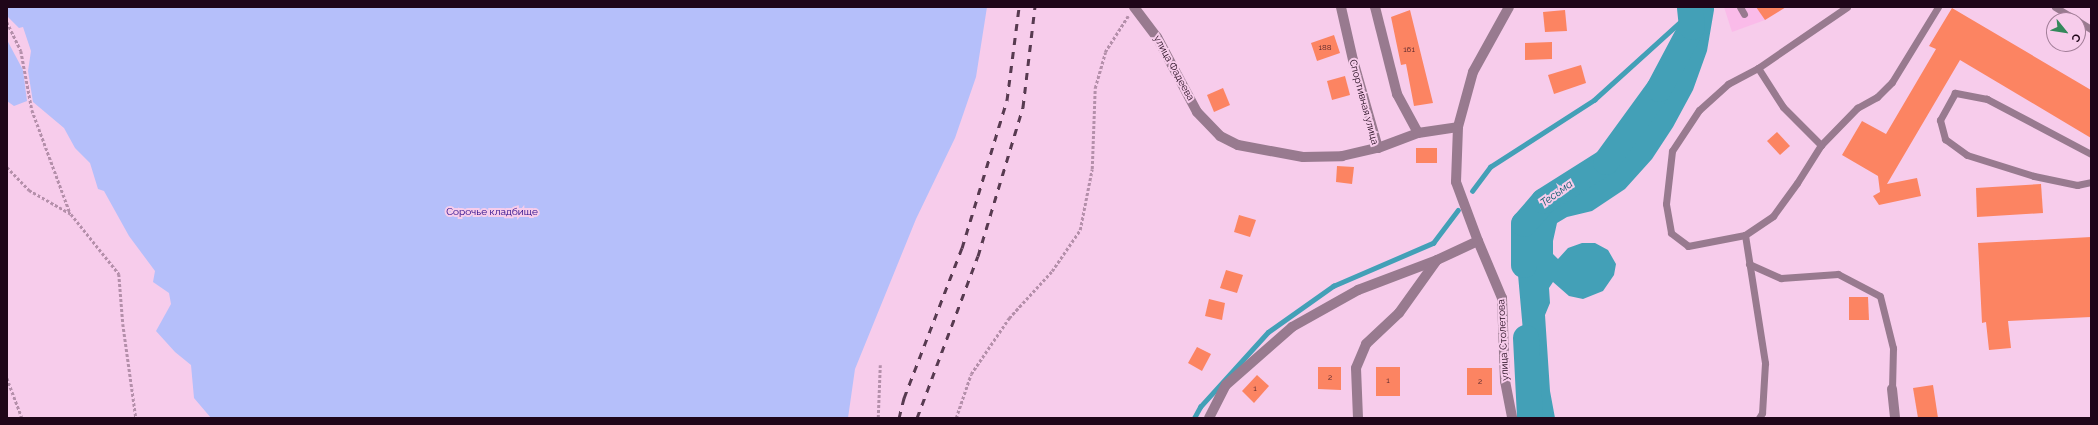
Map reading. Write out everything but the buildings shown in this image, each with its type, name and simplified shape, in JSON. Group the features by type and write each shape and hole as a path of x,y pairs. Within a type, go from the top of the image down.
{"street":[{"name":"Спортивная улица","path":"1197,112 1220,136 1238,145 1303,157 1342,156 1378,148 1353,60 1341,7"},
{"path":"1375,7 1397,94 1418,133"},
{"path":"1378,148 1418,133 1458,127 1473,72 1509,7"},
{"name":"улица Фадеева","path":"1132,10 1157,37 1197,112"},
{"name":"улица Столетова","path":"1458,127 1456,182 1478,241 1502,298 1505,381 1512,418"},
{"path":"1209,418 1226,385 1298,323 1358,290 1437,260 1478,241"},
{"path":"1358,418 1356,368 1366,344 1400,313 1437,260"},
{"path":"1892,389 1895,418"}],"lane":[{"path":"1740,7 1744,14"},
{"path":"1846,7 1758,68 1728,84 1699,110 1672,151 1666,204 1671,233 1688,246 1744,235 1773,216 1797,183 1821,145 1857,108 1877,97 1892,82 1938,7"},
{"path":"1758,68 1783,107 1821,145"},
{"path":"2091,154 1988,98 1955,93 1940,120 1945,139 1967,155 2041,178 2077,186 2091,182"},
{"path":"1744,235 1765,363 1762,413 1759,418"},
{"path":"1749,264 1781,278 1838,274 1880,296 1893,348 1892,389"}],"path":[{"path":"956,418 971,374 1009,318 1052,271 1080,230 1092,169 1095,88 1105,52 1132,10"},
{"path":"7,22 21,51 32,110 71,214 119,274 123,324 136,418"},
{"path":"7,167 29,190 71,214"},
{"path":"878,418 880,365"},
{"path":"7,378 22,418"}],"shaded area":[{"path":"1692,7 1714,7 1714,10 1707,51 1693,90 1673,127 1652,159 1625,189 1592,211 1567,217 1557,223 1553,241 1553,254 1558,259 1568,248 1582,243 1595,243 1608,250 1616,264 1614,275 1603,291 1583,299 1569,296 1553,282 1549,288 1550,303 1545,315 1550,391 1555,418 1535,418 1526,365 1516,252 1521,232 1540,208 1581,191 1612,167 1667,91 1682,51"},
{"path":"1724,7 1786,7 1765,20 1732,32"}],"green space":[{"name":"Сорочье кладбище","path":"7,7 987,7 976,77 955,138 916,219 855,369 848,418 211,418 194,398 191,365 175,352 156,331 171,304 169,293 153,282 155,271 129,236 104,191 98,189 90,163 75,148 64,128 33,102 28,71 31,51 23,27 19,28 8,17"},
{"path":"7,40 23,70 27,101 14,106 7,101"}],"waterway":[{"name":"Тесьма","path":"1524,265 1524,224 1544,201 1606,162 1659,89 1692,27 1690,7"},
{"path":"1472,191 1490,167 1594,100 1690,13"},
{"path":"1194,418 1200,407 1268,332 1333,286 1433,243 1458,210"},
{"name":"Тесьма","path":"1526,338 1530,418"}],"railway":[{"path":"899,418 904,398 962,248 1007,100 1019,7"},
{"path":"917,418 978,256 1023,107 1035,7"}]}
